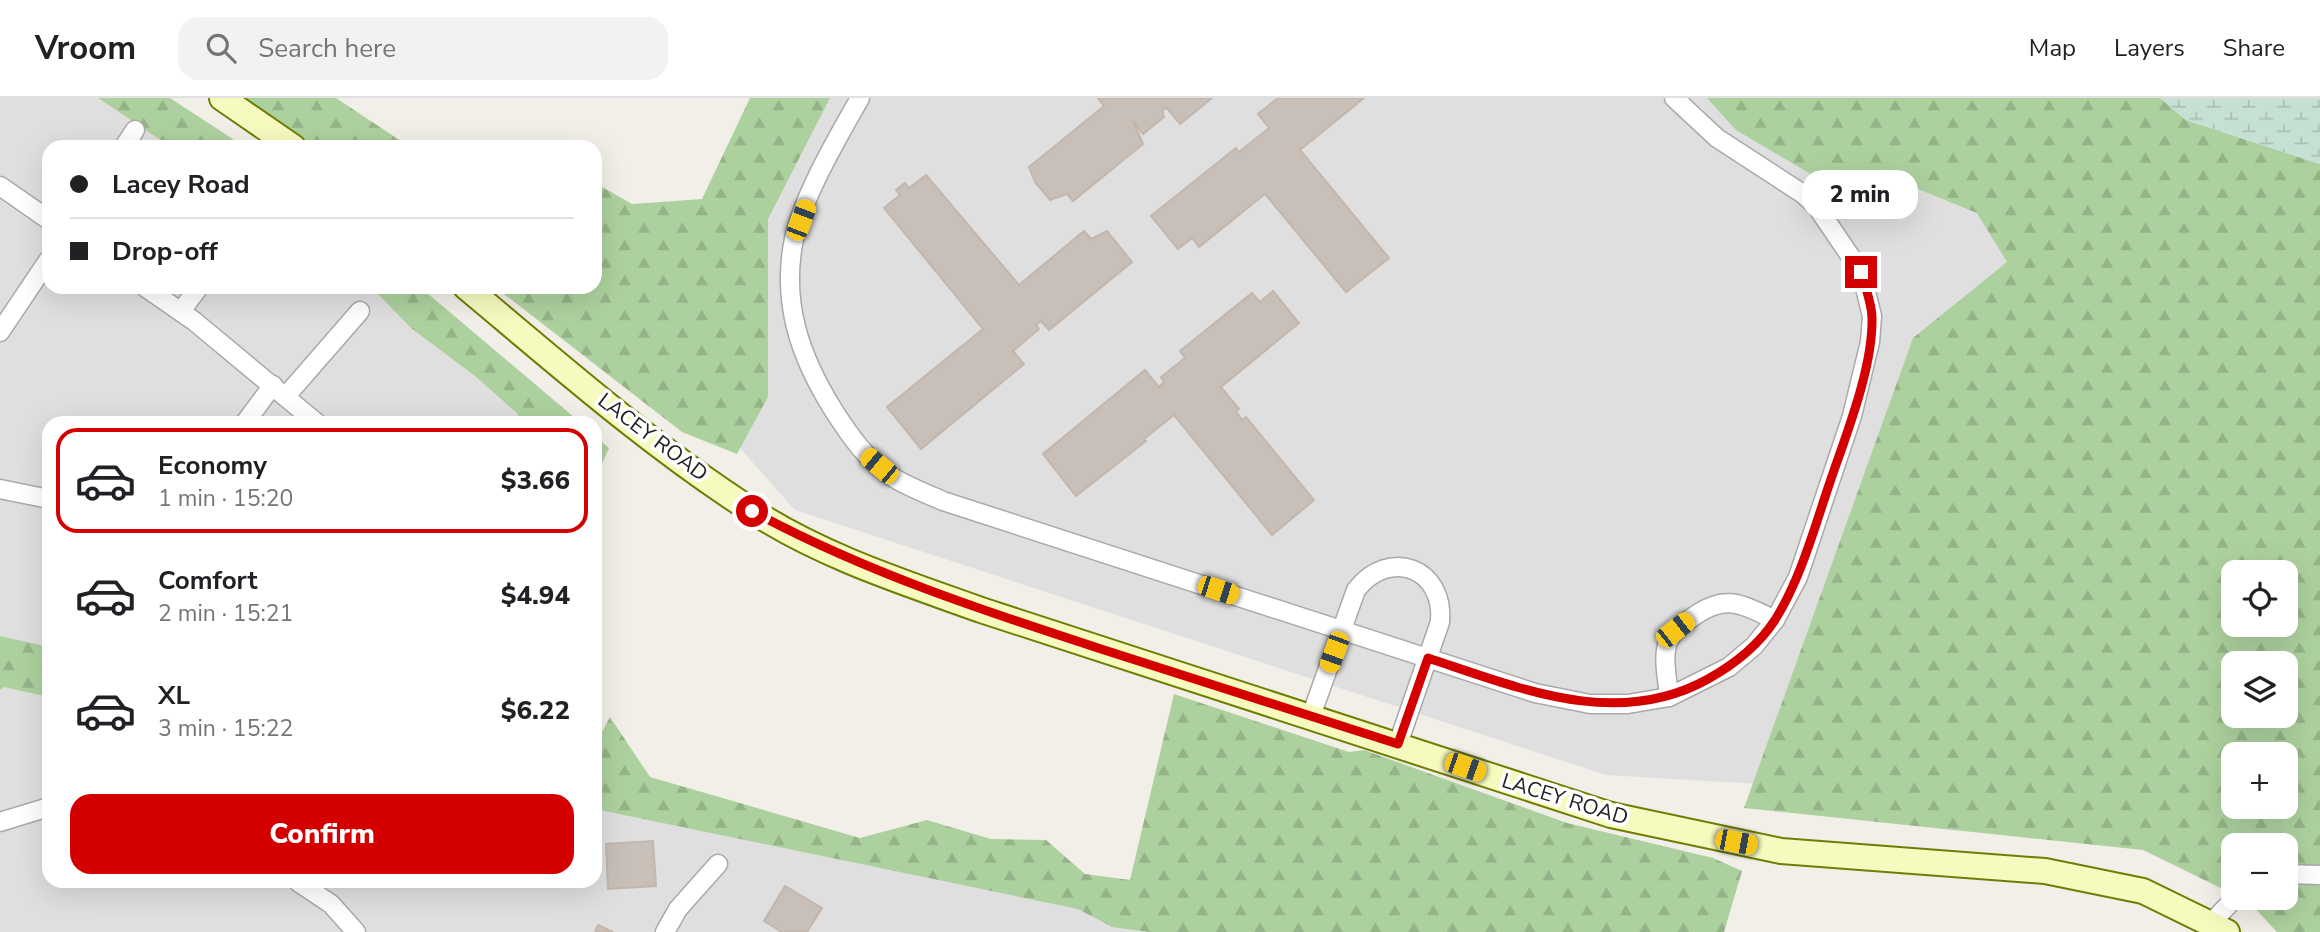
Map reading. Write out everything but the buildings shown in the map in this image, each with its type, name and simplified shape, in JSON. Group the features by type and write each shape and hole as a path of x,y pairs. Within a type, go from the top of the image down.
{"main road":[{"path":"222,98 283,140"},
{"name":"LACEY ROAD","path":"474,294 606,404 752,511 809,542 881,574 981,610 1611,814 1781,851 2045,871 2143,891 2219,927"}],"street":[{"path":"860,98 807,203 794,237 788,280 799,346 810,372 846,431 865,454 894,478 943,501 1535,693 1590,704 1628,704 1669,697 1729,667 1755,646 1775,620 1798,577 1852,416 1870,342 1872,316 1861,272 1817,207 1803,194 1717,138 1674,98"},
{"path":"129,140 135,131"},
{"path":"0,186 42,215"},
{"path":"0,332 42,269"},
{"path":"155,294 280,390 309,416"},
{"path":"181,312 194,294"},
{"path":"252,416 360,311"},
{"path":"0,489 42,498"},
{"path":"1311,716 1356,590 1367,576 1384,567 1397,566 1412,570 1430,581 1438,593 1441,608 1428,658 1398,744"},
{"path":"1669,697 1666,656 1668,642 1675,630 1706,606 1727,602 1741,604 1775,620"},
{"path":"0,822 42,809"},
{"path":"665,932 678,909 718,864"},
{"path":"2298,875 2320,876"},
{"path":"307,888 331,904 356,932"},
{"path":"2219,927 2228,910"}],"shaded area":[{"path":"0,98 134,98 196,140 42,140 42,294 407,294 553,416 42,416 42,888 602,888 602,792 1328,932 0,932"},
{"path":"822,98 1827,98 2054,265 1791,786 1606,775 795,510 683,384"}],"green space":[{"path":"98,98 170,98 234,140 161,140"},
{"path":"242,98 336,98 399,140 305,140"},
{"path":"750,98 830,98 768,219 768,397 737,454 682,432 504,294 602,294 602,187 632,204 702,199"},
{"path":"1707,98 2160,98 2186,120 2320,164 2320,932 2277,932 2256,910 2298,910 2298,833 2221,833 2221,888 2143,850 1744,808 1913,338 2007,262 1977,213 1903,183 1846,195 1736,130"},
{"path":"2160,98 2320,98 2320,164 2186,120"},
{"path":"378,294 428,294 573,416 518,416 475,376 411,328"},
{"path":"602,442 609,448 602,464"},
{"path":"0,636 42,645 42,695 4,687 0,690"},
{"path":"1174,694 1349,752 1364,750 1567,823 1713,858 1742,871 1724,932 1149,932 1112,927 1078,909 602,810 602,732 610,717 650,777 860,838 927,820 991,839 1046,840 1085,874 1130,880"}],"route":[{"path":"752,511 809,542 881,574 981,610 1398,744 1428,658 1535,693 1590,704 1628,704 1669,697 1729,667 1755,646 1775,620 1798,577 1852,416 1870,342 1872,316 1861,272"}]}
